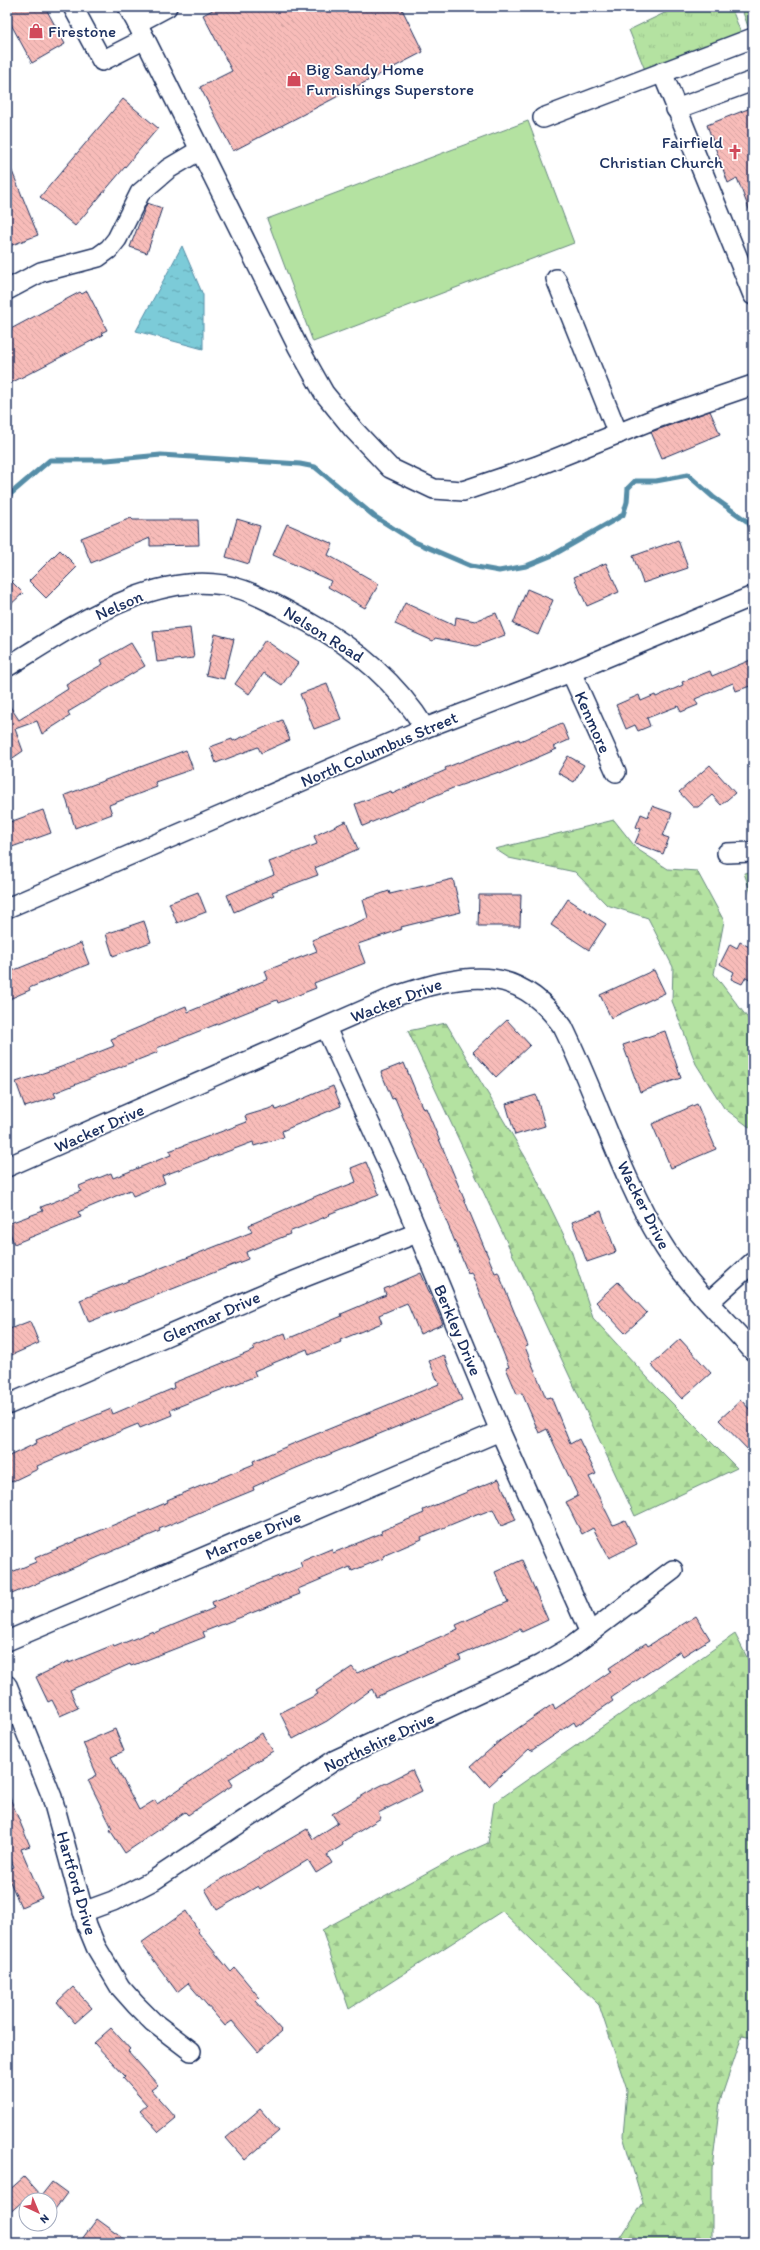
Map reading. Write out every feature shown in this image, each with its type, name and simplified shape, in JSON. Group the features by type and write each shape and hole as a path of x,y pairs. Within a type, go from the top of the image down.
{"street":[{"path":"73,7 102,62 141,31 167,7"},
{"path":"128,7 298,347 324,393 354,430 390,468 434,489 463,491 537,466 657,418 753,385"},
{"path":"543,118 753,38"},
{"path":"662,72 753,295"},
{"path":"676,109 753,81"},
{"path":"7,290 41,272 98,257 118,239 140,193 168,169 200,150"},
{"path":"556,279 618,434"},
{"name":"Nelson","path":"7,667 63,632 127,600 149,592 196,584 220,585 243,590"},
{"name":"Nelson Road","path":"243,590 327,632 366,660 400,692 425,728"},
{"name":"North Columbus Street","path":"7,908 425,728 571,672 753,596"},
{"name":"Kenmore","path":"571,672 616,772"},
{"path":"727,853 753,852"},
{"name":"Wacker Drive","path":"8,1165 326,1028 382,1002 441,981 464,978 487,978 511,983 532,993 549,1008 563,1027 639,1199 660,1242 674,1262 753,1351"},
{"name":"Berkley Drive","path":"326,1028 398,1185 500,1431 590,1633"},
{"name":"Glenmar Drive","path":"7,1405 279,1287 417,1233"},
{"path":"709,1302 753,1262"},
{"name":"Marrose Drive","path":"7,1641 500,1431"},
{"name":"Northshire Drive","path":"83,1912 113,1901 154,1880 335,1760 540,1665 590,1633 674,1570"},
{"name":"Hartford Drive","path":"7,1685 52,1797 83,1912 96,1947 120,1987 153,2022 191,2051"}],"green space":[{"path":"677,7 735,7 736,11 733,12 741,33 645,70 629,30"},
{"path":"741,7 753,7 753,30 750,32"},
{"path":"528,121 574,243 313,342 267,219"},
{"path":"614,820 637,849 668,869 697,871 724,921 714,974 753,1025 753,1130 724,1108 696,1064 672,1001 673,967 648,918 607,905 575,872 509,858 495,849"},
{"path":"753,872 753,899 744,873"},
{"path":"446,1023 530,1165 571,1250 593,1318 657,1388 737,1468 635,1516 408,1031"},
{"path":"735,1634 753,1669 753,2038 742,2036 720,2101 712,2169 712,2243 617,2243 643,2203 623,2136 627,2090 599,2005 502,1911 349,2009 322,1930 452,1859 488,1843 494,1803"}],"water":[{"path":"182,246 203,295 203,349 136,331"}],"building":[{"name":"Firestone","path":"7,7 45,7 65,44 32,63 7,17"},
{"name":"Big Sandy Home Furnishings Superstore","path":"218,7 401,7 423,52 233,151 200,87 232,71 203,15"},
{"path":"123,99 158,128 75,226 40,197"},
{"name":"Fairfield Christian Church","path":"753,107 752,217 737,178 728,183 707,125"},
{"path":"7,159 38,235 7,247"},
{"path":"147,203 162,208 147,253 130,247"},
{"path":"87,291 107,330 101,333 103,335 7,385 7,331 80,292 82,294"},
{"path":"710,411 720,434 662,458 651,432"},
{"path":"131,518 133,520 198,520 199,545 150,546 150,538 91,563 81,538"},
{"path":"237,519 260,526 249,564 226,557"},
{"path":"287,524 333,544 328,555 379,584 365,608 328,587 331,581 273,555"},
{"path":"678,540 688,568 643,583 633,556"},
{"path":"60,550 77,567 46,598 29,581"},
{"path":"606,563 619,592 587,606 574,577"},
{"path":"7,577 23,593 7,608"},
{"path":"527,589 553,600 538,635 513,624"},
{"path":"405,603 455,626 456,617 475,621 496,613 505,635 476,646 435,638 433,641 395,624"},
{"path":"190,628 194,658 157,662 153,632"},
{"path":"215,634 234,639 224,679 206,675"},
{"path":"265,640 298,663 282,685 264,673 249,694 235,684"},
{"path":"131,643 145,666 68,712 70,716 42,734 37,721 15,729 23,751 7,762 7,702 19,720 68,689 66,685 103,664 101,660"},
{"path":"753,659 753,685 736,691 733,683 695,699 698,705 681,712 678,706 647,718 650,726 638,731 635,725 626,729 616,705 639,695 641,701 655,695 656,697 683,685 682,682 710,671 712,676"},
{"path":"327,684 341,719 314,729 300,694"},
{"path":"282,720 290,740 261,753 258,747 216,763 210,747 232,739 233,741"},
{"path":"562,723 569,740 553,747 557,749 500,774 499,772 453,788 363,826 355,804 391,791 392,794 446,770 445,768 519,739 520,741"},
{"path":"186,750 193,769 155,782 157,787 109,805 112,814 75,828 65,795"},
{"path":"568,756 584,765 574,782 558,773"},
{"path":"710,765 735,793 721,805 712,795 698,807 693,807 679,792"},
{"path":"652,806 672,813 663,836 669,838 663,854 635,843 641,829 636,827 641,814 648,817"},
{"path":"43,810 51,833 12,847 7,831 7,823"},
{"path":"346,821 358,849 315,868 318,875 272,892 274,895 234,912 227,895 274,875 269,862 317,844 314,836"},
{"path":"453,879 461,912 401,927 402,929 358,944 365,963 314,983 316,988 278,1003 277,1000 157,1048 158,1052 54,1093 56,1097 25,1107 16,1082 61,1067 114,1046 111,1039 154,1021 154,1019 186,1006 188,1012 268,979 265,971 317,951 312,940 368,918 363,900 389,891 390,894"},
{"path":"198,892 206,912 177,923 169,903"},
{"path":"479,895 521,895 520,926 478,926"},
{"path":"568,899 606,924 589,950 551,925"},
{"path":"144,921 151,942 113,956 106,934"},
{"path":"740,942 753,949 753,981 746,977 742,984 731,979 734,972 720,964 730,944 737,948"},
{"path":"81,943 89,964 29,988 30,990 7,1000 7,973"},
{"path":"654,970 665,993 611,1018 600,995"},
{"path":"507,1020 530,1045 496,1077 473,1052"},
{"path":"665,1031 681,1078 640,1092 623,1045"},
{"path":"404,1063 423,1109 426,1108 495,1273 498,1272 528,1346 525,1347 546,1398 551,1397 570,1444 579,1439 596,1474 589,1477 613,1525 625,1520 637,1544 609,1558 593,1528 582,1534 566,1502 578,1496 547,1429 539,1433 522,1393 517,1394 506,1368 509,1367 471,1272 468,1273 395,1098 392,1099 381,1072"},
{"path":"333,1086 341,1106 282,1131 284,1137 254,1146 253,1142 162,1176 165,1183 133,1196 130,1190 78,1212 81,1217 14,1244 7,1224 43,1211 41,1207 81,1191 79,1186 111,1173 113,1178 171,1155 169,1151 247,1122 245,1116 275,1107 276,1110"},
{"path":"536,1095 545,1126 515,1135 506,1104"},
{"path":"697,1104 716,1149 671,1168 652,1124"},
{"path":"366,1162 379,1194 329,1214 330,1215 289,1232 290,1234 246,1252 248,1259 89,1322 80,1300 252,1232 249,1225 321,1194 322,1195 356,1182 351,1168"},
{"path":"601,1211 616,1252 587,1262 572,1222"},
{"path":"421,1273 443,1324 420,1334 407,1303 379,1315 382,1323 340,1340 341,1342 309,1355 307,1349 254,1371 256,1376 170,1410 172,1415 140,1428 138,1424 77,1449 37,1466 38,1469 11,1482 7,1473 7,1457 37,1443 36,1440 111,1409 113,1414 174,1388 173,1383 255,1350 253,1346 285,1333 287,1339 342,1316 341,1314 386,1295 384,1289"},
{"path":"618,1282 647,1313 625,1333 596,1302"},
{"path":"30,1321 39,1343 7,1357 7,1330"},
{"path":"680,1339 711,1373 682,1399 651,1365"},
{"path":"444,1355 462,1400 294,1469 253,1487 254,1490 159,1529 160,1531 7,1596 7,1574 36,1562 35,1558 168,1502 167,1500 254,1464 253,1461 297,1442 439,1384 429,1361"},
{"path":"741,1400 753,1413 753,1455 719,1420"},
{"path":"499,1479 516,1520 501,1526 493,1509 480,1514 479,1513 421,1537 422,1539 383,1556 384,1558 352,1571 350,1567 298,1589 300,1594 203,1632 205,1637 131,1666 130,1664 70,1690 78,1708 60,1716 52,1700 48,1702 36,1677 69,1661 69,1663 153,1631 154,1633 214,1608 212,1602 302,1567 300,1562 331,1549 333,1553 382,1533 381,1531 424,1513 423,1510"},
{"path":"522,1560 548,1620 522,1632 520,1629 459,1656 461,1660 376,1697 372,1689 327,1721 293,1739 280,1713 318,1694 316,1691 352,1667 357,1673 458,1629 456,1625 508,1602 495,1572"},
{"path":"696,1616 710,1639 683,1656 680,1651 611,1698 613,1701 576,1726 574,1722 531,1751 529,1749 489,1786 471,1766 501,1740 553,1704 555,1709 611,1671 609,1668 646,1643 648,1646"},
{"path":"115,1729 124,1751 111,1757 139,1810 155,1800 157,1804 262,1733 273,1751 229,1779 233,1785 188,1815 185,1812 125,1853 110,1830 112,1828 88,1780 97,1775 83,1743"},
{"path":"412,1770 422,1791 378,1813 381,1818 342,1842 343,1845 327,1855 332,1863 316,1873 308,1860 260,1889 258,1886 217,1910 205,1889 307,1829 313,1839 338,1823 332,1814 370,1791"},
{"path":"7,1791 30,1846 21,1849 42,1898 21,1907 7,1875 7,1870 14,1867 9,1855 7,1856"},
{"path":"186,1911 199,1931 198,1932 231,1972 235,1968 259,1997 255,2001 282,2031 258,2052 232,2021 225,2026 188,1983 177,1992 141,1943"},
{"path":"73,1987 92,2008 75,2023 57,2002"},
{"path":"111,2028 130,2049 128,2051 158,2085 151,2090 176,2118 159,2132 140,2111 147,2105 123,2078 125,2076 94,2043"},
{"path":"260,2109 279,2131 245,2160 226,2138"},
{"path":"24,2177 37,2192 18,2192 18,2205 7,2215 7,2192"},
{"path":"52,2182 67,2193 58,2205 58,2192 44,2192"},
{"path":"97,2219 130,2243 79,2243"}],"waterway":[{"path":"7,497 50,460 107,460 161,455 300,464 315,467 374,516 415,542 471,566 499,571 526,566 553,555 623,515 627,502 628,488 635,481 656,481 688,475 713,497 748,522 753,531"}],"place":[{"name":"Firestone","path":"36,31"},
{"name":"Big Sandy Home Furnishings Superstore","path":"294,79"},
{"name":"Fairfield Christian Church","path":"735,152"}]}
